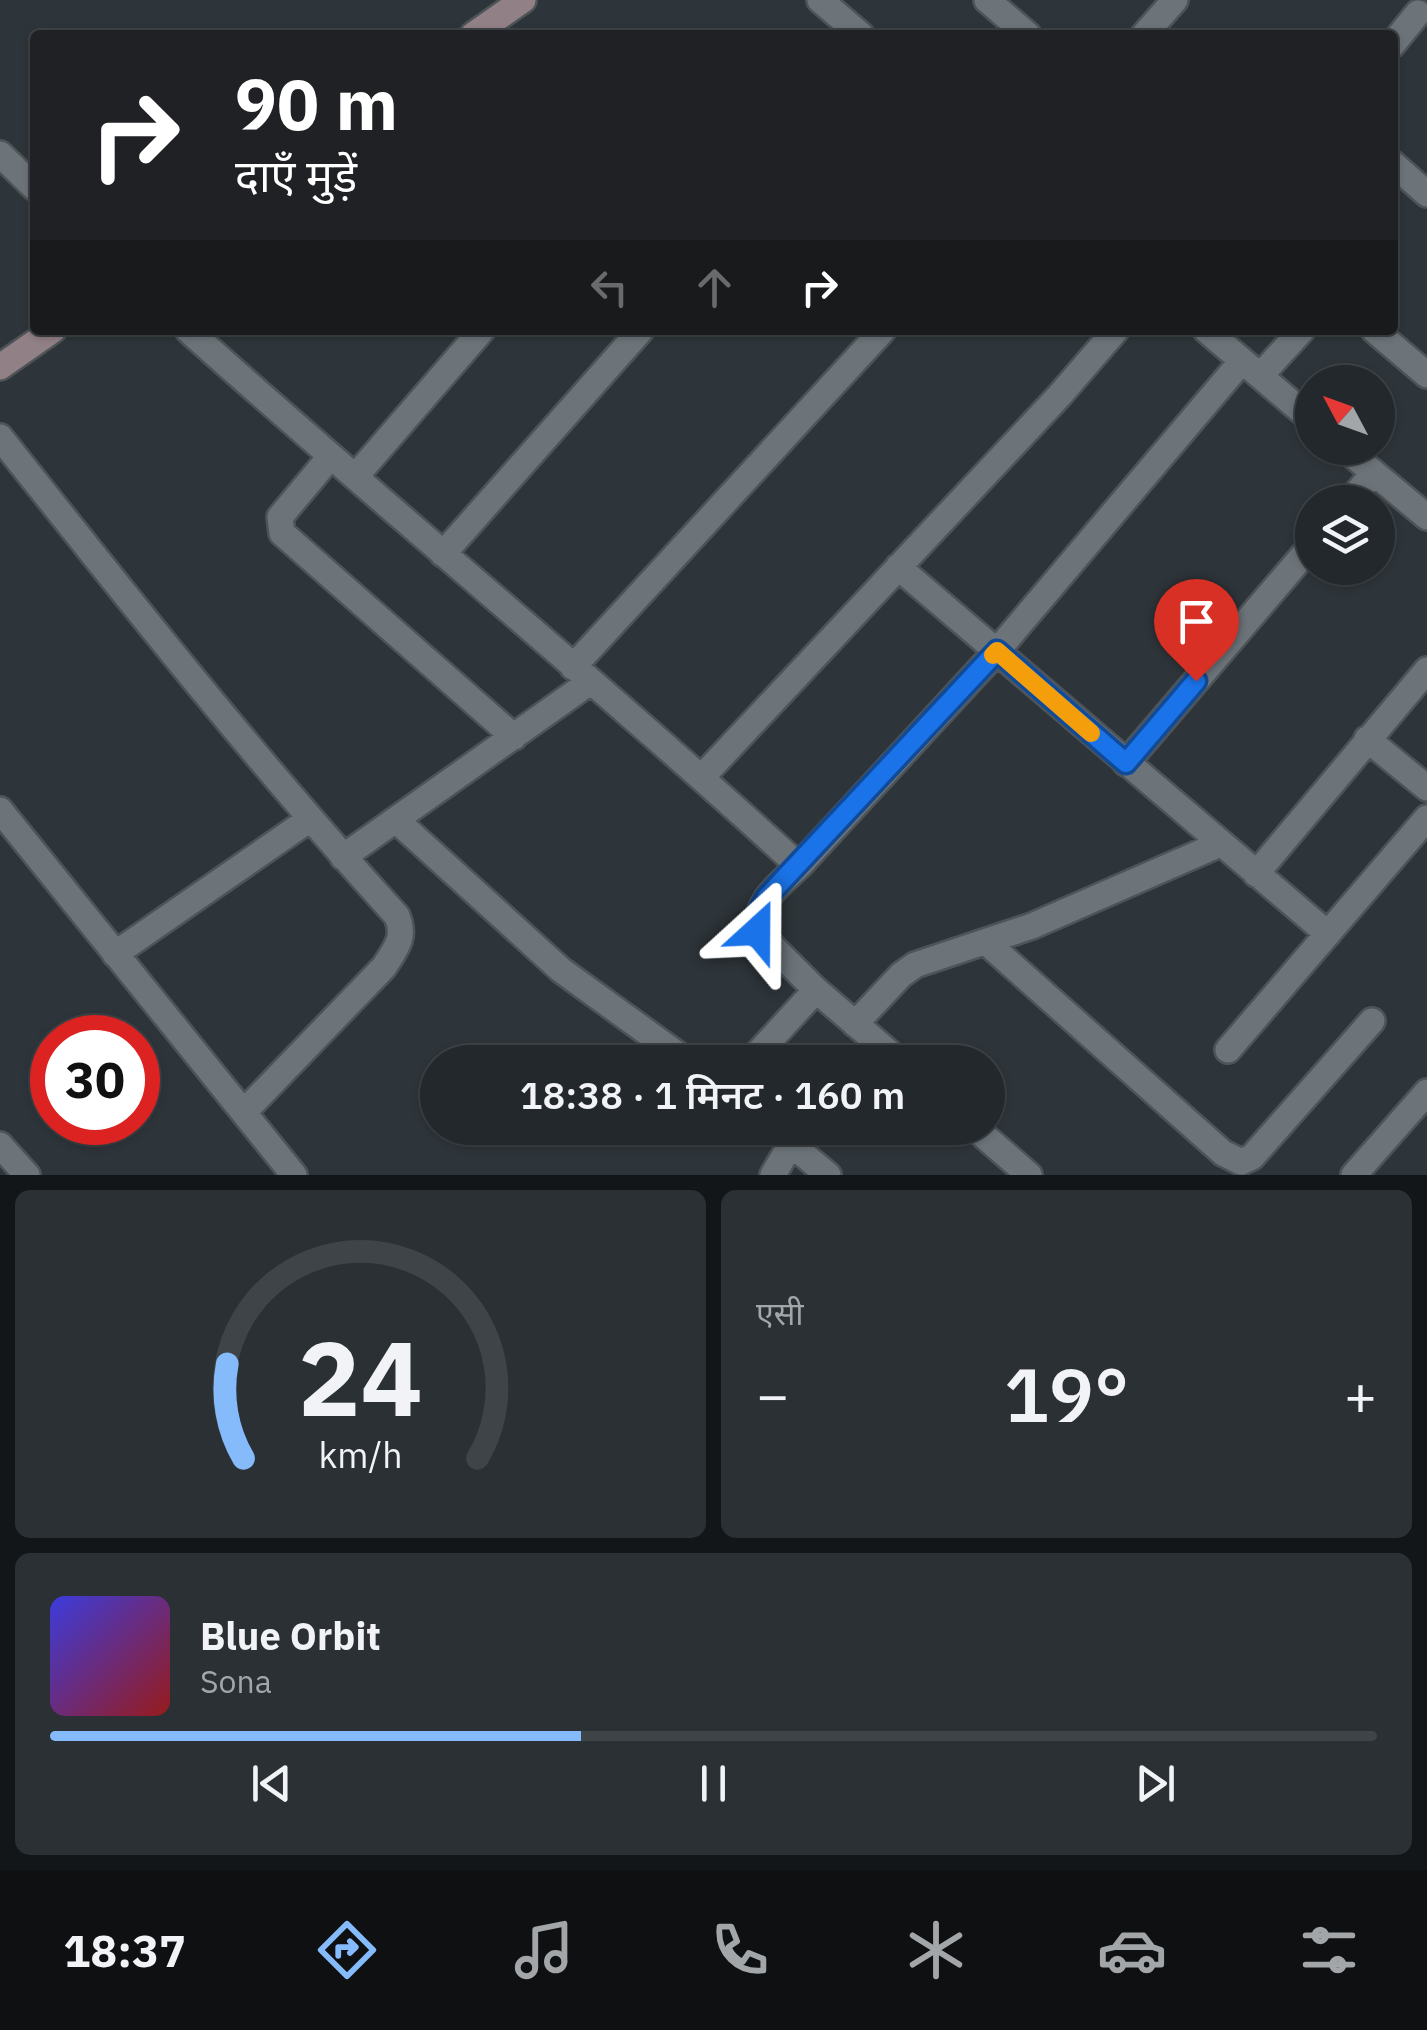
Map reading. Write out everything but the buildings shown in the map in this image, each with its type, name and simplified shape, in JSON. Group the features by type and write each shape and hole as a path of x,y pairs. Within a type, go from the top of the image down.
{"street":[{"path":"481,30 523,0"},
{"path":"820,0 855,30"},
{"path":"986,0 1022,30"},
{"path":"1148,30 1174,0"},
{"path":"1398,36 1416,11"},
{"path":"0,154 30,183"},
{"path":"1398,168 1427,194"},
{"path":"0,367 46,335"},
{"path":"194,335 702,777 798,866"},
{"path":"354,477 478,335"},
{"path":"443,554 637,335"},
{"path":"343,857 514,737 582,674 879,335"},
{"path":"702,777 1112,335"},
{"path":"1212,335 1295,406"},
{"path":"880,1045 816,990 757,931 758,913 767,897 997,651 1251,369 1295,335"},
{"path":"1380,335 1427,375"},
{"path":"0,437 174,658 397,916 403,930 384,966 244,1112"},
{"path":"330,457 280,516 282,533 514,737"},
{"path":"1364,465 1427,517"},
{"path":"1364,485 1374,473"},
{"path":"1126,763 1295,565"},
{"path":"898,568 1328,934"},
{"path":"1256,874 1427,670"},
{"path":"1367,739 1427,788"},
{"path":"0,810 294,1175"},
{"path":"1228,1050 1427,818"},
{"path":"115,954 310,819"},
{"path":"396,820 560,970 664,1045"},
{"path":"855,1024 908,969 1032,926 1220,844"},
{"path":"986,942 1223,1152 1241,1162 1252,1157 1372,1021"},
{"path":"766,1045 816,990"},
{"path":"1354,1175 1427,1092"},
{"path":"0,1145 27,1175"},
{"path":"772,1175 779,1145"},
{"path":"792,1145 828,1175"},
{"path":"995,1145 1029,1175"}],"slow traffic":[{"path":"993,655 997,651 1091,733"}],"route":[{"path":"757,931 758,913 767,897 997,651 1126,763 1196,681"}]}
